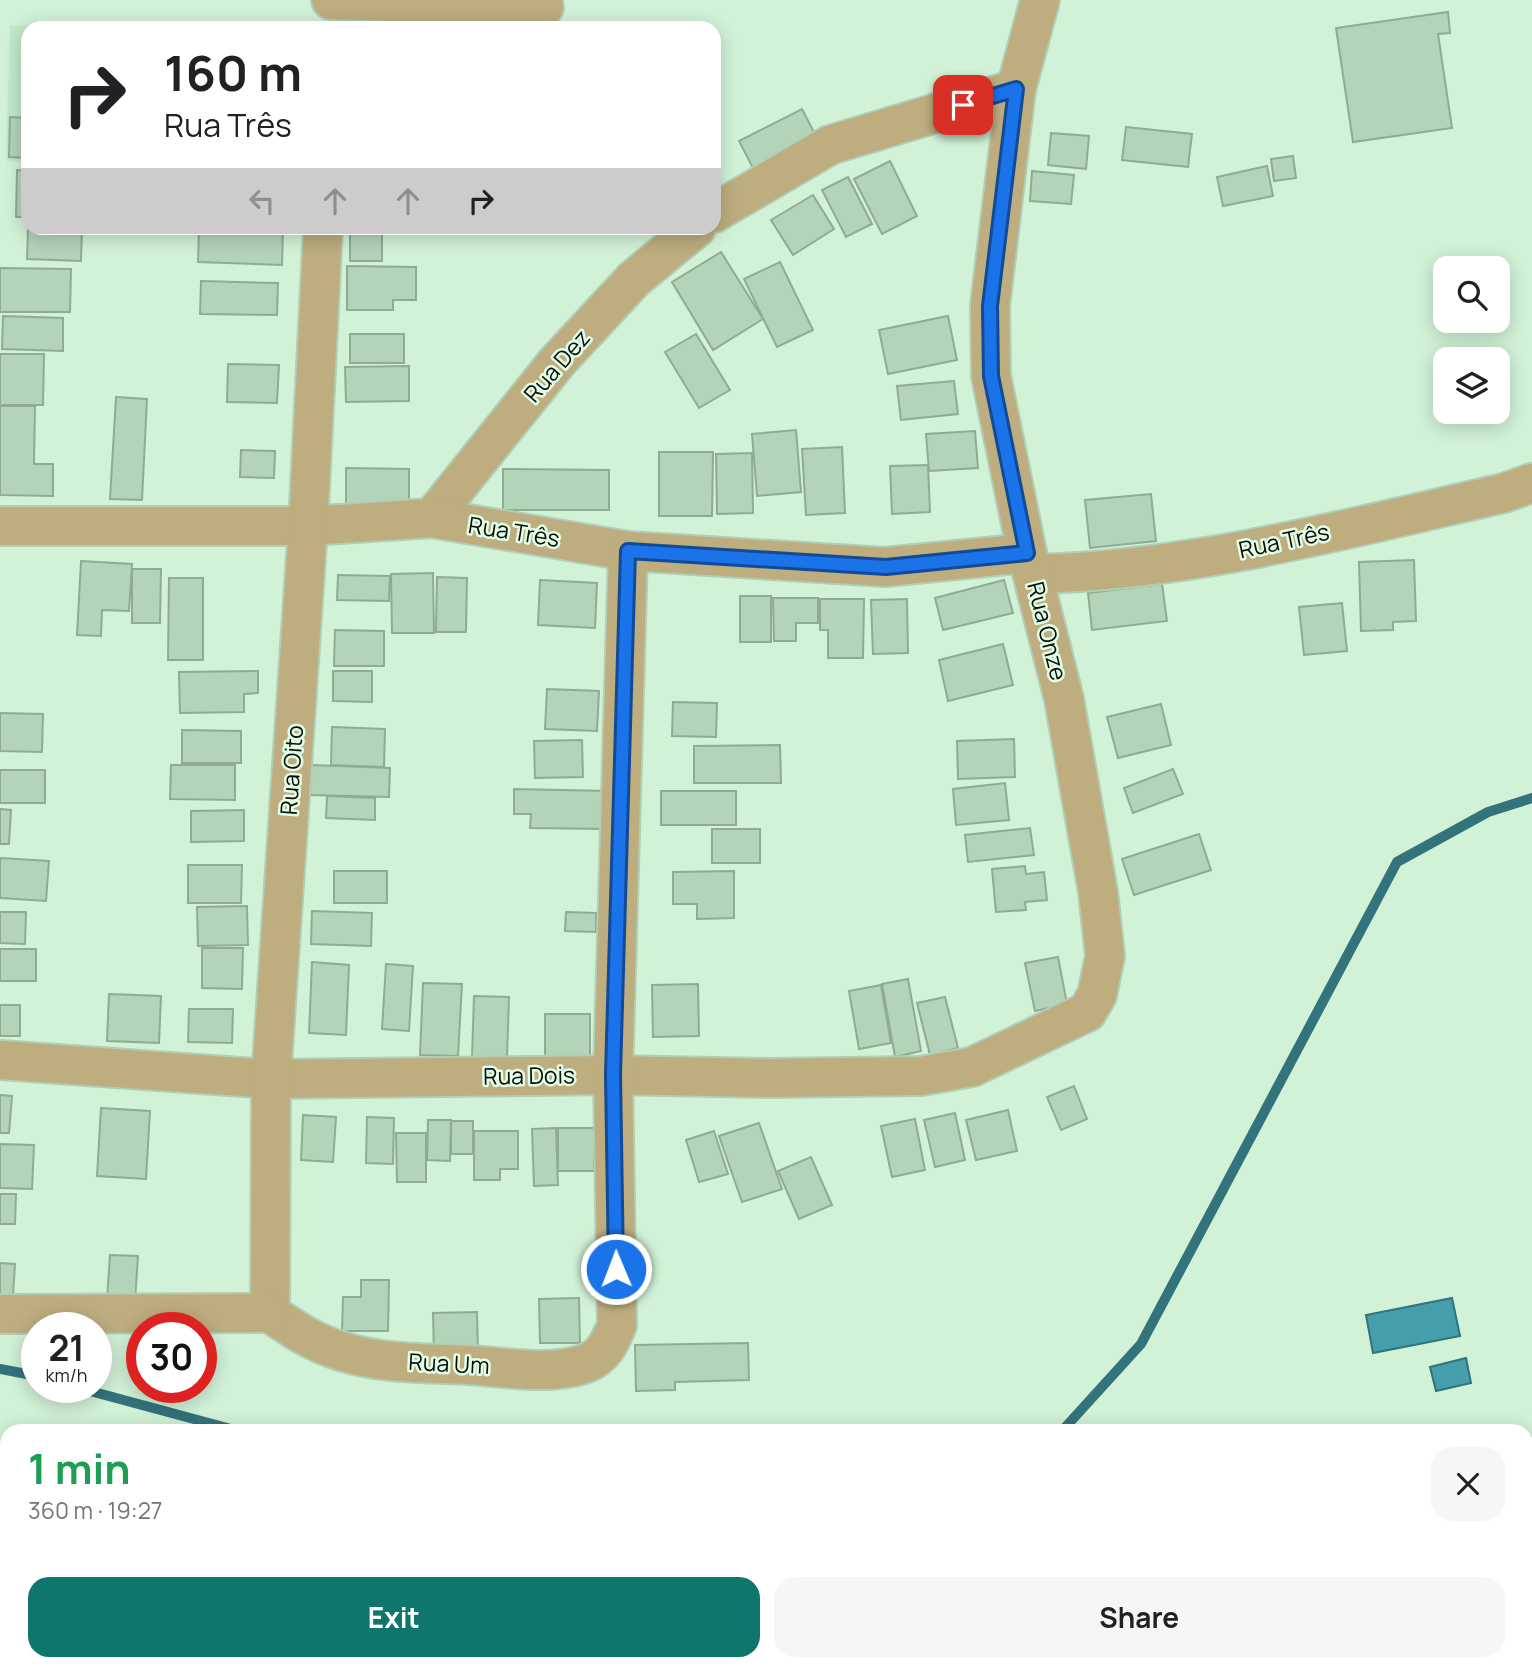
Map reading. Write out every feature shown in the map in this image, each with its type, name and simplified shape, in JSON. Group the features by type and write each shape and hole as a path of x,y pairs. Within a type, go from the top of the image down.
{"street":[{"path":"332,21 333,0 544,7"},
{"name":"Rua Onze","path":"1040,0 1016,89 990,306 991,376 1030,564 1064,699 1098,892 1105,956 1097,995 1087,1012"},
{"path":"721,209 830,145 1016,89"},
{"name":"Rua Oito","path":"270,1313 271,1079 308,526 323,235"},
{"name":"Rua Dez","path":"432,518 557,362 634,279 687,235"},
{"name":"Rua Três","path":"0,526 308,526 432,518 628,551 886,567 1030,564 1087,573 1199,559 1504,493 1532,483"},
{"path":"613,1074 628,551"},
{"name":"Rua Dois","path":"0,1060 271,1079 613,1074 770,1078 921,1076 972,1067 1087,1012"},
{"name":"Rua Um","path":"270,1313 307,1338 343,1352 397,1361 553,1370 586,1364 601,1354 610,1343 617,1325 613,1074"},
{"path":"0,1314 270,1313"}],"shaded area":[{"path":"10,25 21,25 21,162 6,161"}],"water":[{"path":"1452,1298 1460,1336 1373,1353 1366,1315"},
{"path":"1466,1358 1471,1383 1436,1391 1430,1367"}],"building":[{"path":"1448,12 1450,33 1438,34 1452,128 1353,142 1336,28"},
{"path":"802,109 819,142 756,174 739,141"},
{"path":"10,117 21,118 21,158 9,157"},
{"path":"1126,127 1192,134 1188,167 1122,160"},
{"path":"1051,133 1089,136 1086,169 1048,165"},
{"path":"1293,156 1296,178 1274,181 1271,159"},
{"path":"890,161 917,216 882,234 854,179"},
{"path":"1267,166 1273,196 1223,206 1217,177"},
{"path":"17,170 21,170 21,217 16,217"},
{"path":"1032,171 1074,175 1071,204 1030,201"},
{"path":"848,177 872,224 846,237 822,190"},
{"path":"813,195 834,229 793,255 771,220"},
{"path":"28,235 82,235 81,261 27,259"},
{"path":"199,235 283,235 282,265 198,262"},
{"path":"350,235 382,235 382,261 350,261"},
{"path":"721,252 763,319 713,350 672,282"},
{"path":"780,262 813,330 777,347 744,279"},
{"path":"347,266 416,267 416,300 393,300 393,310 347,310"},
{"path":"0,268 71,269 70,312 0,312"},
{"path":"201,281 278,283 277,315 200,314"},
{"path":"3,316 63,318 63,351 2,349"},
{"path":"948,316 957,360 888,374 879,330"},
{"path":"350,334 404,334 404,363 350,363"},
{"path":"696,334 730,390 699,408 665,352"},
{"path":"0,354 44,354 43,405 0,405"},
{"path":"228,364 279,365 277,403 227,402"},
{"path":"409,366 409,401 346,402 345,367"},
{"path":"954,381 958,414 901,420 897,386"},
{"path":"116,397 147,399 142,500 110,499"},
{"path":"0,406 35,406 34,464 53,464 53,496 0,495"},
{"path":"796,430 801,492 757,496 752,434"},
{"path":"975,431 978,468 929,471 926,434"},
{"path":"842,447 845,513 806,515 802,449"},
{"path":"241,450 275,451 274,478 240,477"},
{"path":"659,452 713,452 712,516 659,516"},
{"path":"752,453 753,513 717,514 716,454"},
{"path":"928,465 930,512 892,514 890,466"},
{"path":"346,468 409,469 409,509 346,509"},
{"path":"503,469 609,470 609,510 503,510"},
{"path":"1151,494 1156,541 1090,548 1085,500"},
{"path":"1414,560 1416,621 1393,622 1393,630 1361,631 1359,562"},
{"path":"81,561 132,564 129,611 102,610 101,636 77,635"},
{"path":"132,569 161,569 160,623 132,623"},
{"path":"433,573 434,633 392,633 391,574"},
{"path":"338,575 390,576 389,601 337,600"},
{"path":"437,577 467,578 466,632 436,632"},
{"path":"169,578 203,578 203,660 168,660"},
{"path":"540,580 597,583 595,628 538,625"},
{"path":"1004,580 1013,613 943,630 935,598"},
{"path":"1162,584 1167,621 1092,630 1088,593"},
{"path":"740,596 771,596 771,642 740,642"},
{"path":"773,598 818,598 818,623 796,623 796,641 774,641"},
{"path":"820,599 864,599 863,658 828,658 828,630 820,630"},
{"path":"907,599 908,653 873,654 871,600"},
{"path":"1342,603 1347,651 1304,655 1299,607"},
{"path":"335,630 384,631 384,666 334,666"},
{"path":"1003,644 1013,685 948,701 939,660"},
{"path":"258,671 258,693 244,694 244,712 180,713 179,672"},
{"path":"333,671 372,671 372,702 333,701"},
{"path":"547,689 599,691 597,731 545,729"},
{"path":"673,702 717,703 716,737 672,736"},
{"path":"1161,704 1171,745 1118,758 1107,717"},
{"path":"0,713 43,714 42,752 0,751"},
{"path":"332,727 385,729 384,767 331,765"},
{"path":"182,730 241,731 241,763 182,763"},
{"path":"1014,739 1015,777 958,779 957,741"},
{"path":"582,740 583,777 535,778 534,741"},
{"path":"780,745 781,783 694,783 694,746"},
{"path":"171,765 235,765 235,800 170,799"},
{"path":"311,765 390,768 389,797 310,795"},
{"path":"1173,769 1183,794 1133,813 1124,788"},
{"path":"0,770 45,770 45,803 0,803"},
{"path":"1005,783 1009,820 956,825 953,789"},
{"path":"514,789 608,791 608,829 530,828 531,814 514,814"},
{"path":"661,791 736,791 736,825 661,825"},
{"path":"327,796 375,798 375,820 326,818"},
{"path":"0,809 11,810 9,844 0,844"},
{"path":"244,810 244,841 191,842 191,811"},
{"path":"1030,828 1034,855 968,862 965,835"},
{"path":"712,829 760,829 760,863 712,863"},
{"path":"1199,834 1211,870 1134,895 1122,859"},
{"path":"0,858 49,861 46,901 0,898"},
{"path":"188,865 242,865 241,903 188,903"},
{"path":"1025,866 1026,874 1044,872 1047,900 1025,902 1026,910 996,912 992,869"},
{"path":"334,871 387,871 387,903 334,903"},
{"path":"734,871 734,918 697,919 697,904 673,904 673,872"},
{"path":"247,906 248,945 198,946 197,907"},
{"path":"312,911 372,913 371,946 311,944"},
{"path":"0,912 26,912 25,944 0,943"},
{"path":"566,912 596,913 596,932 565,931"},
{"path":"202,948 243,948 242,989 202,988"},
{"path":"0,949 36,949 36,981 0,981"},
{"path":"1058,957 1067,1004 1035,1011 1025,963"},
{"path":"312,962 349,965 346,1035 309,1033"},
{"path":"386,964 413,966 409,1031 382,1029"},
{"path":"908,979 921,1051 895,1057 882,984"},
{"path":"423,983 462,984 458,1056 420,1055"},
{"path":"698,984 699,1036 653,1037 652,985"},
{"path":"881,985 891,1043 859,1049 849,991"},
{"path":"109,994 161,996 159,1043 107,1041"},
{"path":"474,996 509,997 507,1058 472,1057"},
{"path":"945,997 958,1048 930,1055 917,1003"},
{"path":"0,1005 20,1005 20,1036 0,1036"},
{"path":"189,1009 233,1009 232,1043 188,1042"},
{"path":"545,1014 590,1014 590,1062 545,1061"},
{"path":"1074,1086 1087,1119 1061,1130 1047,1097"},
{"path":"0,1095 12,1096 9,1133 0,1133"},
{"path":"101,1108 150,1111 146,1179 97,1176"},
{"path":"1008,1110 1017,1151 976,1160 966,1120"},
{"path":"955,1113 965,1160 935,1167 924,1120"},
{"path":"303,1115 336,1117 333,1162 301,1160"},
{"path":"367,1117 394,1118 393,1164 366,1163"},
{"path":"915,1119 925,1170 892,1177 881,1126"},
{"path":"428,1120 451,1120 450,1161 427,1160"},
{"path":"451,1121 473,1121 473,1154 451,1154"},
{"path":"759,1123 782,1189 742,1202 719,1136"},
{"path":"556,1128 558,1185 534,1186 532,1129"},
{"path":"558,1128 594,1128 594,1171 558,1171"},
{"path":"474,1131 518,1131 518,1169 500,1169 500,1180 474,1180"},
{"path":"714,1131 728,1174 699,1182 686,1140"},
{"path":"396,1133 426,1133 426,1182 397,1182"},
{"path":"0,1144 34,1145 32,1189 0,1188"},
{"path":"811,1157 832,1205 799,1219 778,1171"},
{"path":"0,1194 16,1194 15,1224 0,1224"},
{"path":"110,1255 138,1256 135,1301 107,1300"},
{"path":"0,1263 15,1264 13,1295 0,1294"},
{"path":"361,1280 389,1280 388,1331 342,1331 343,1297 361,1297"},
{"path":"579,1298 580,1343 540,1343 539,1299"},
{"path":"477,1312 478,1353 434,1354 433,1313"},
{"path":"748,1343 749,1380 675,1382 675,1390 636,1391 635,1345"}],"waterway":[{"path":"1068,1424 1141,1344 1397,862 1488,812 1532,798"},
{"path":"0,1369 21,1373"},
{"path":"112,1397 212,1424"}],"route":[{"path":"616,1269 613,1074 628,551 886,567 1027,553 991,376 990,306 1016,89 963,105"}]}
